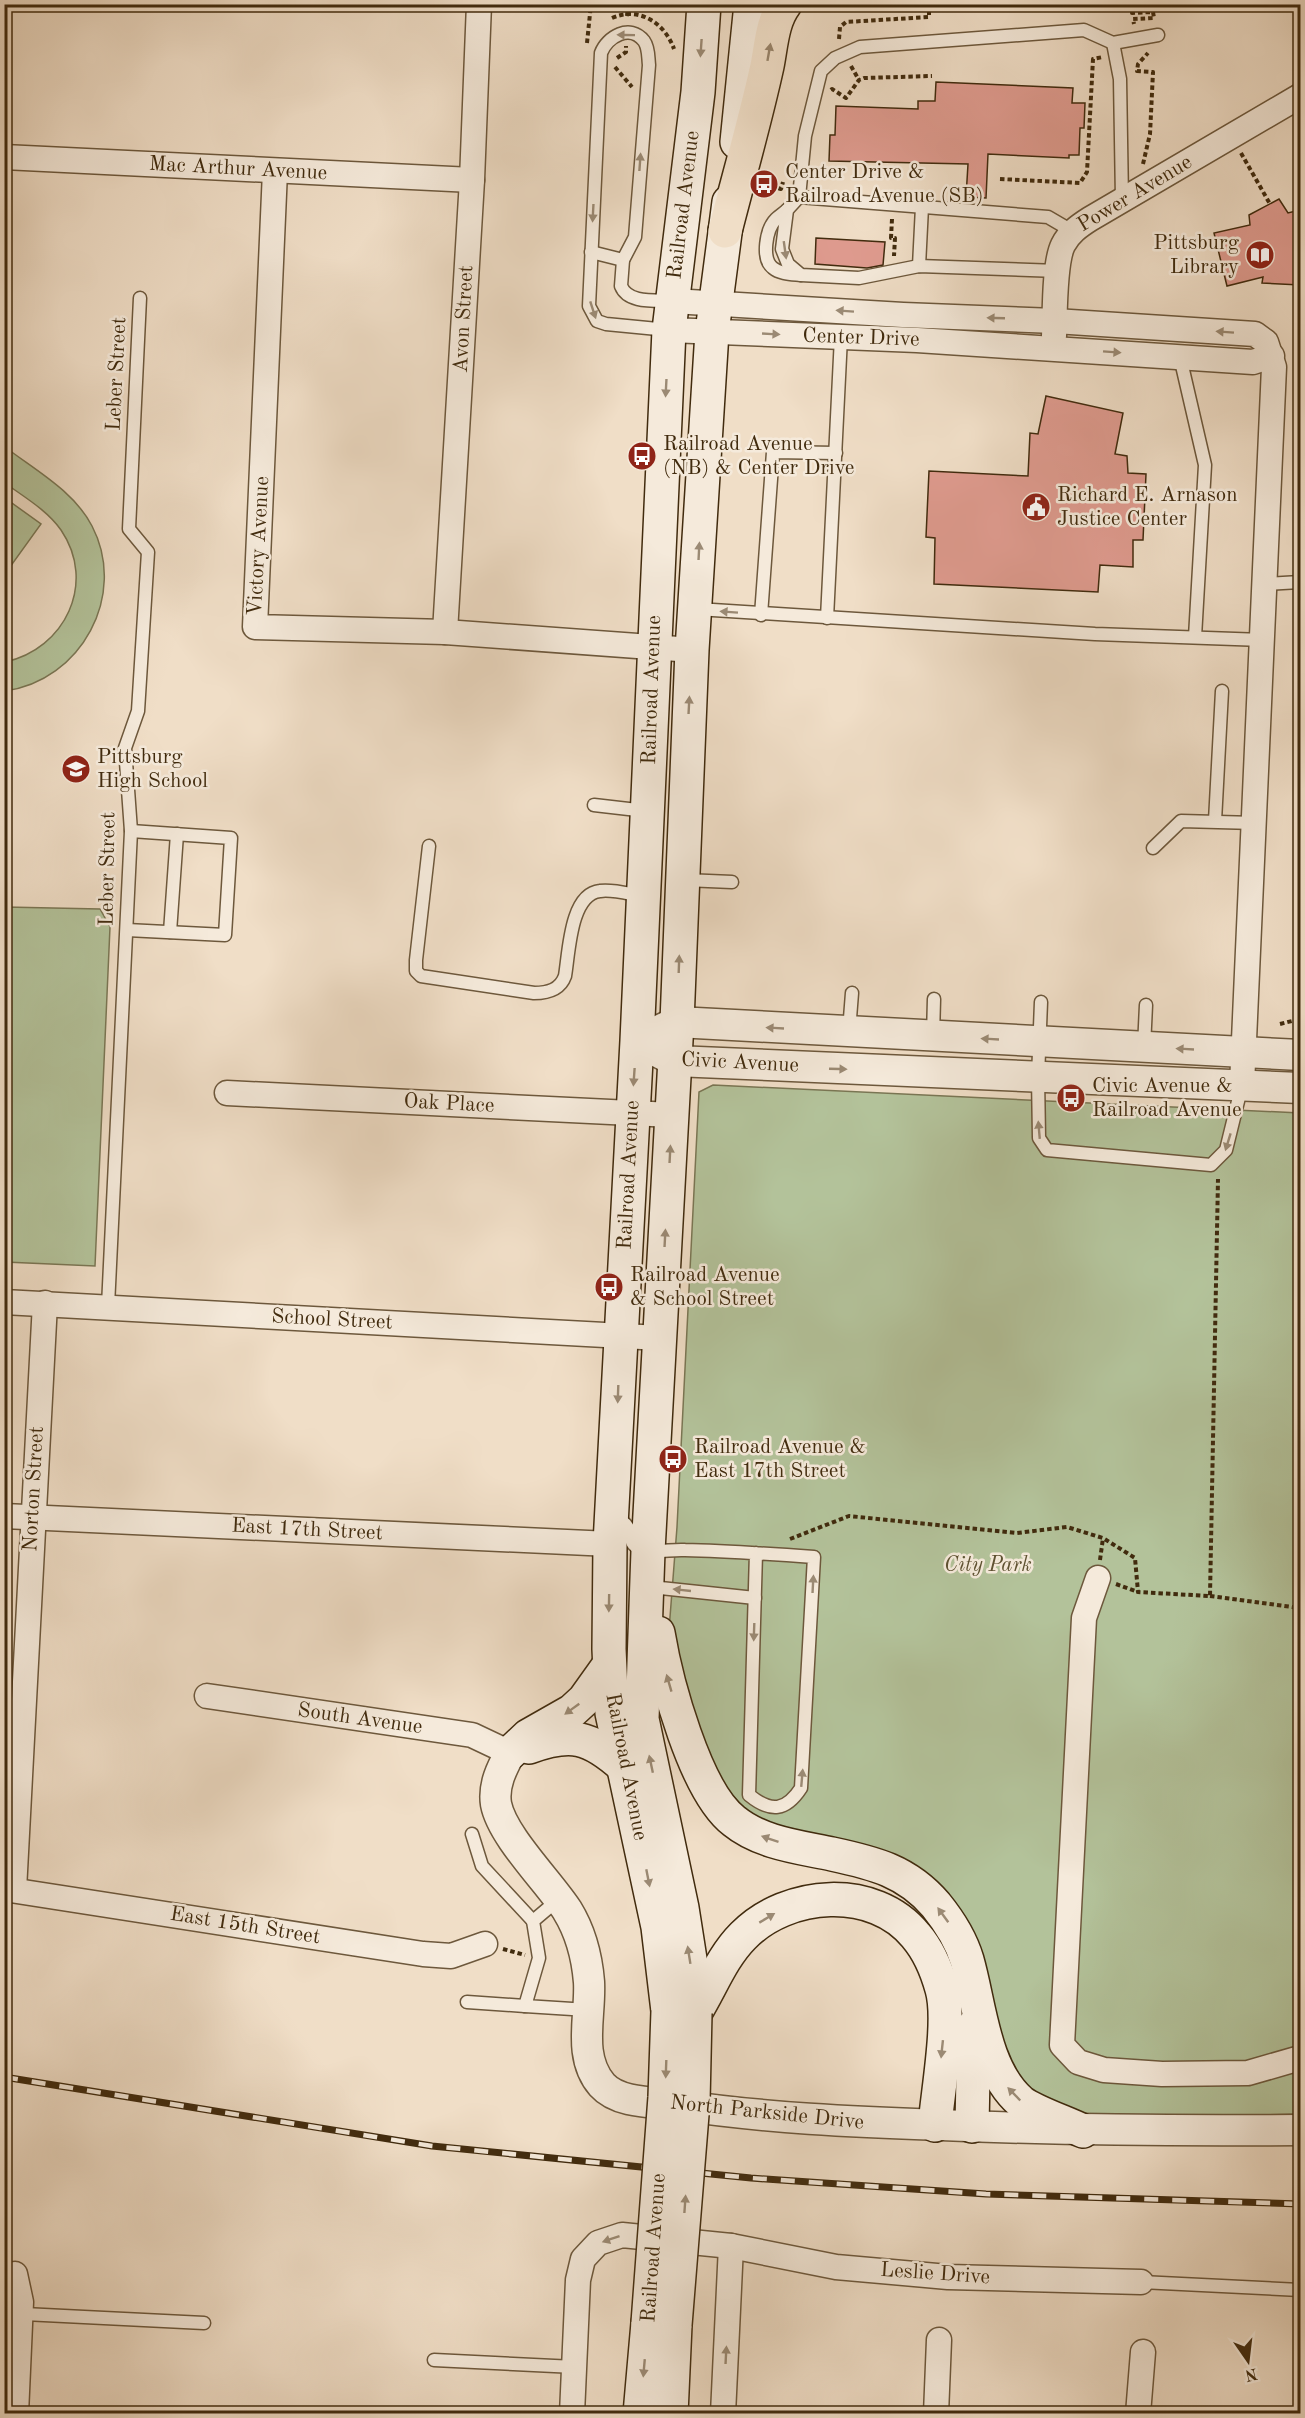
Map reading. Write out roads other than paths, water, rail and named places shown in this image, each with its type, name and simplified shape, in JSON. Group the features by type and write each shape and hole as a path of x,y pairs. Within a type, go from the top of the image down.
{"highway":[{"path":"725,231 772,37 780,11 785,4"}],"main road":[{"name":"Railroad Avenue","path":"682,2012 658,1927 623,1766 612,1713 609,1665 611,1531 631,1112 637,1041 653,646 671,316 698,92 704,4"},
{"name":"Railroad Avenue","path":"671,2414 662,2324 665,2097 682,2012 682,1908 642,1719 677,1022 692,650 714,317 742,103 751,4"},
{"path":"649,1567 660,1647 668,1685 696,1763 714,1798 733,1821 758,1835 891,1869 917,1885 936,1905 960,1941 996,2069 1006,2086 1023,2103 1083,2131"},
{"path":"510,1753 528,1736 572,1711 584,1700 609,1665"},
{"path":"510,1753 553,1739 571,1738 585,1741 607,1752 623,1766"},
{"path":"682,2012 716,1977 723,1960 732,1949 750,1930 770,1916 812,1900 861,1902 882,1910 915,1935 933,1964 943,1990 945,2015 935,2125"},
{"path":"972,2126 975,1999"},
{"name":"Railroad Avenue","path":"640,2414 662,2324"}],"street":[{"name":"Avon Street","path":"445,633 472,180 479,4"},
{"name":"Power Avenue","path":"1054,348 1058,271 1062,247 1072,231 1300,99"},
{"name":"Mac Arthur Avenue","path":"4,157 472,180"},
{"name":"Victory Avenue","path":"275,171 255,627 445,633 692,650"},
{"name":"Center Drive","path":"671,316 903,315 1055,321 1255,334 1266,342 1272,356 1253,362 1054,348 841,337 714,317"},
{"path":"1242,1085 1266,584 1274,367 1272,356"},
{"name":"Civic Avenue","path":"637,1041 677,1022 1300,1054"},
{"name":"Civic Avenue","path":"637,1041 675,1062 1300,1088"},
{"name":"Oak Place","path":"227,1093 672,1115"},
{"name":"School Street","path":"4,1302 660,1338"},
{"name":"Norton Street","path":"9,1890 14,1710 32,1518 45,1304"},
{"name":"East 17th Street","path":"4,1516 611,1531"},
{"path":"1098,1578 1084,1618 1062,2045 1078,2062 1104,2070 1162,2074 1248,2073 1300,2058"},
{"name":"South Avenue","path":"207,1696 472,1735 510,1753"},
{"name":"North Parkside Drive","path":"510,1753 500,1773 496,1803 504,1827 560,1898 573,1920 582,1943 589,1983 587,2052 593,2070 608,2091 618,2096 734,2114 877,2124 1083,2131 1300,2130"},
{"name":"East 15th Street","path":"9,1890 423,1954 451,1956 485,1944"},
{"name":"Leslie Drive","path":"572,2414 578,2280 583,2259 598,2243 622,2235 732,2246 836,2267 948,2277 1141,2282"},
{"path":"723,2414 732,2246"},
{"path":"15,2274 20,2289 13,2313 16,2414"},
{"path":"936,2414 939,2340"},
{"path":"1138,2414 1143,2352"}],"lane":[{"path":"1058,271 919,266 859,278 801,275 774,270 768,262 766,243 775,220 799,197 806,136 821,71 835,58 860,47 1084,30 1113,42 1158,35"},
{"path":"621,33 634,34 643,40 648,50 649,65 635,237 623,260 621,286 623,291 671,316 615,326 597,321 590,306 601,53 605,43 612,36 621,33"},
{"path":"1113,42 1120,79 1122,200"},
{"path":"799,197 1048,217 1072,231"},
{"path":"919,266 922,207"},
{"path":"788,210 782,249 788,264 801,275"},
{"path":"591,252 623,260"},
{"name":"Leber Street","path":"108,1306 131,831 125,748 138,711 148,552 129,530 140,298"},
{"path":"827,618 841,337"},
{"path":"1180,357 1205,465 1195,638"},
{"path":"762,615 773,452 836,453"},
{"path":"1266,584 1300,582"},
{"path":"696,609 762,615 1263,640"},
{"path":"1215,821 1222,691"},
{"path":"594,805 647,812"},
{"path":"1153,848 1181,821 1255,823"},
{"path":"127,930 225,935 231,838 131,831"},
{"path":"170,932 177,834"},
{"path":"429,846 416,960 416,971 421,976 534,993 549,992 563,982 566,976 576,913 581,903 591,893 601,890 644,896"},
{"path":"682,880 732,882"},
{"path":"849,1032 852,993"},
{"path":"933,1036 934,999"},
{"path":"1041,1002 1038,1077 1039,1138 1047,1150 1211,1165 1226,1150 1242,1085"},
{"path":"1144,1047 1146,1005"},
{"path":"611,1531 626,1524 630,1530 631,1542 649,1567 755,1598"},
{"path":"649,1567 681,1550 756,1553 814,1557 801,1788 792,1802 774,1808 761,1805 749,1795 756,1553"},
{"path":"472,1834 482,1866 533,1921 539,1958 525,2006"},
{"path":"533,1921 560,1898"},
{"path":"467,2002 588,2010"},
{"path":"1141,2282 1300,2290"},
{"path":"13,2313 204,2324"},
{"path":"434,2360 575,2367"}],"railway":[{"path":"4,2077 432,2146 751,2178 986,2194 1300,2204"}],"place":[{"name":"Center Drive & Railroad Avenue (SB)","path":"764,184"},
{"name":"Pittsburg Library","path":"1260,255"},
{"name":"Railroad Avenue (NB) & Center Drive","path":"642,456"},
{"name":"Richard E. Arnason Justice Center","path":"1036,507"},
{"name":"Pittsburg High School","path":"76,769"},
{"name":"Civic Avenue & Railroad Avenue","path":"1071,1098"},
{"name":"Railroad Avenue & School Street","path":"609,1287"},
{"name":"Railroad Avenue & East 17th Street","path":"673,1459"}],"park label":[{"name":"City Park","path":"988,1565"}]}
